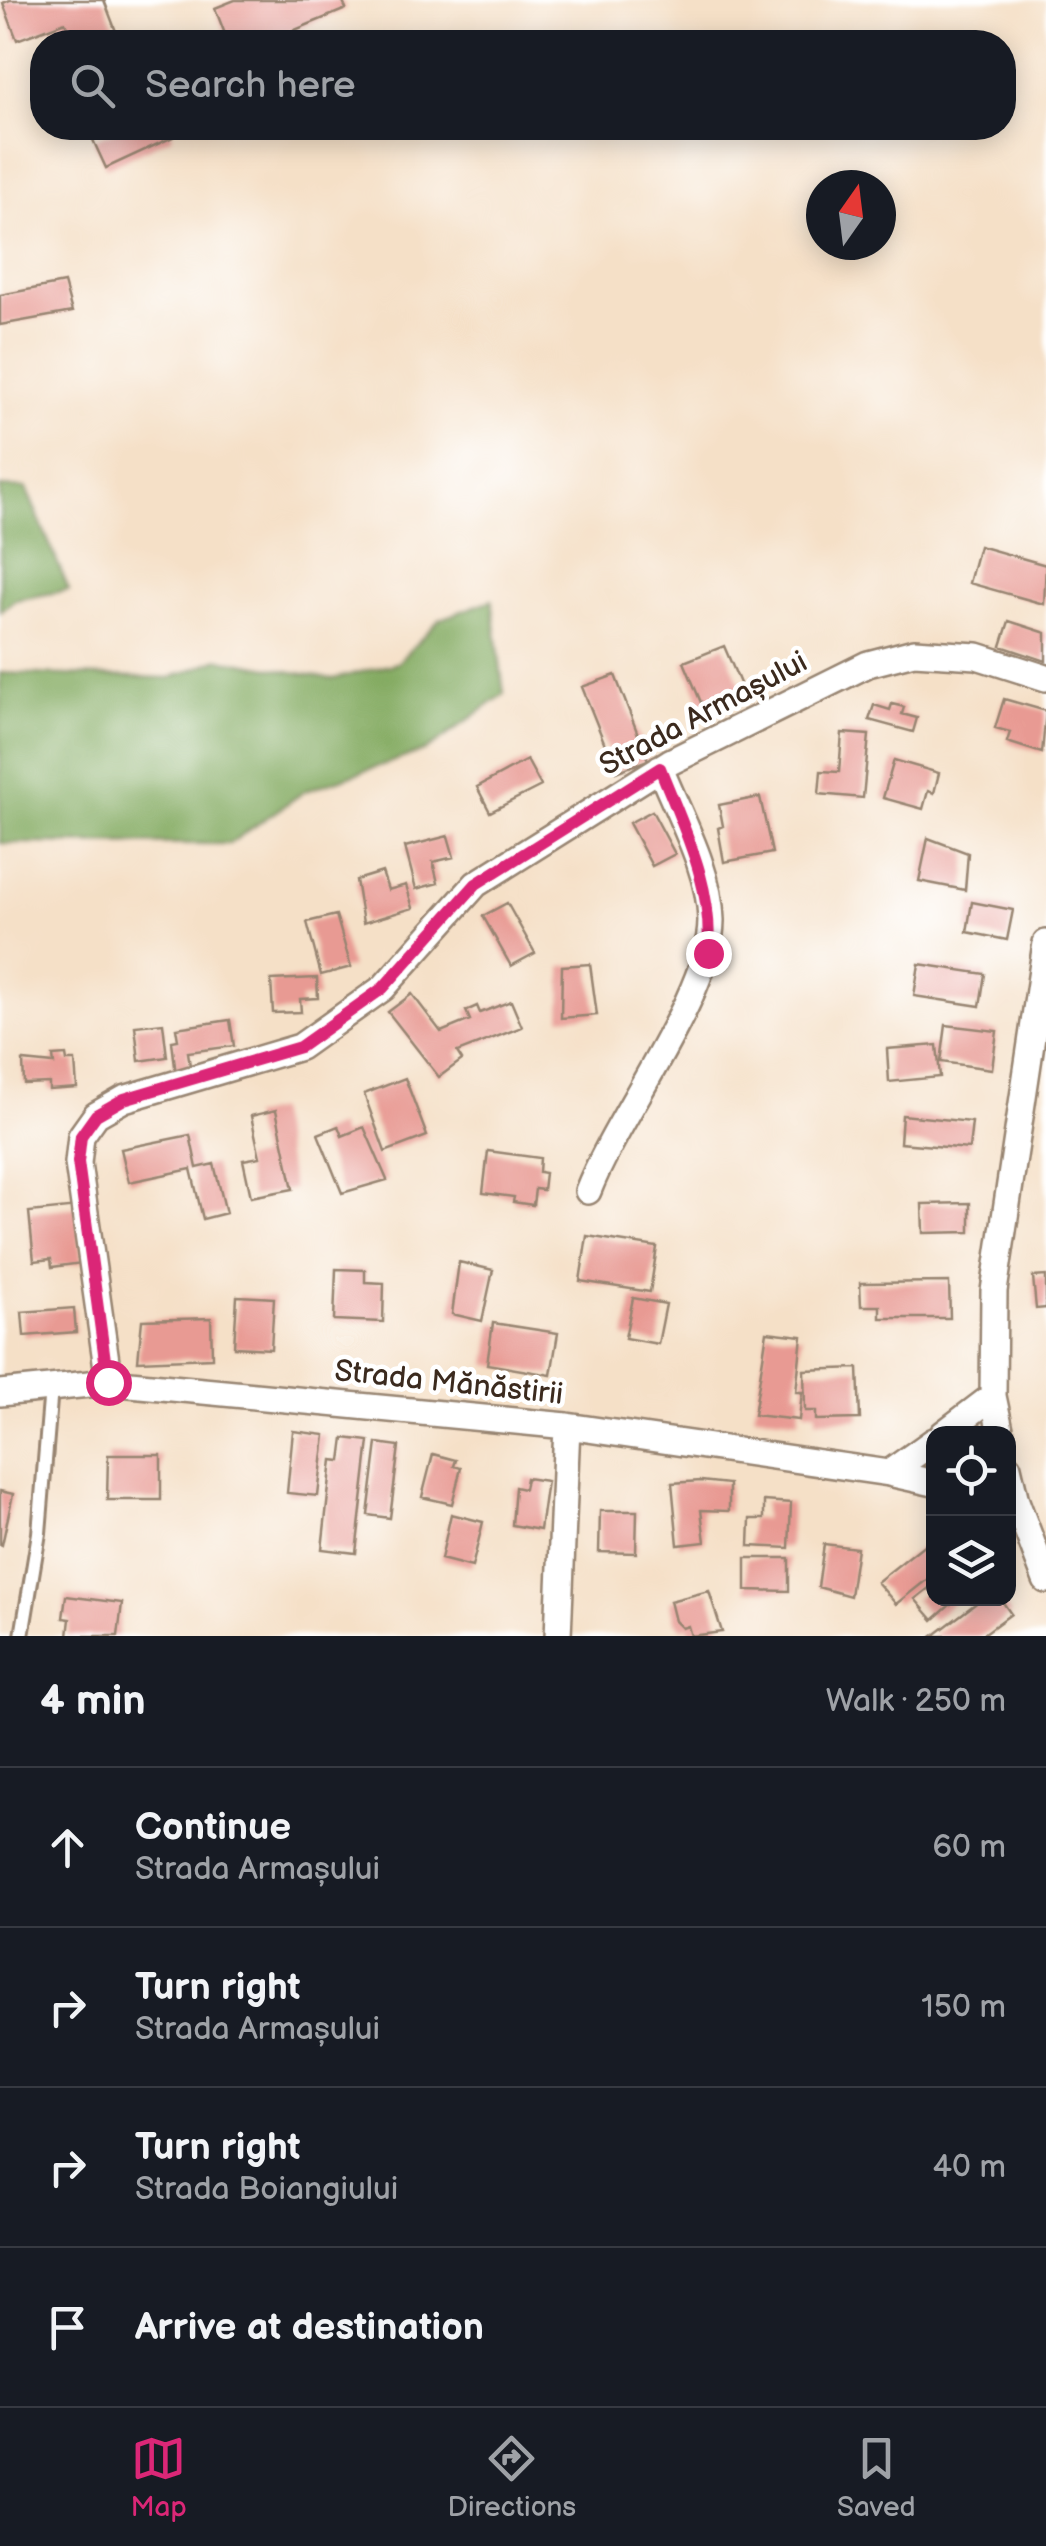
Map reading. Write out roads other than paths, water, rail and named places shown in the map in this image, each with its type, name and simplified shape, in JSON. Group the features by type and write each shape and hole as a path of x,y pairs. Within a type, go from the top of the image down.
{"street":[{"name":"Strada Armașului","path":"108,1382 78,1162 81,1136 96,1115 124,1099 300,1047 383,988 476,884 660,768 868,664 914,652 977,656 1046,678"},
{"path":"588,1191 603,1152 692,992 708,953 711,918 698,864 660,768"},
{"path":"1000,1426 993,1396 994,1291 1046,943"},
{"name":"Strada Mănăstirii","path":"0,1393 108,1382 567,1426 926,1481"},
{"path":"954,1426 993,1396"},
{"path":"558,1636 567,1426"},
{"path":"890,1474 926,1446"},
{"path":"1016,1510 1046,1580"}],"lane":[{"path":"22,1636 39,1533 51,1388"}]}
